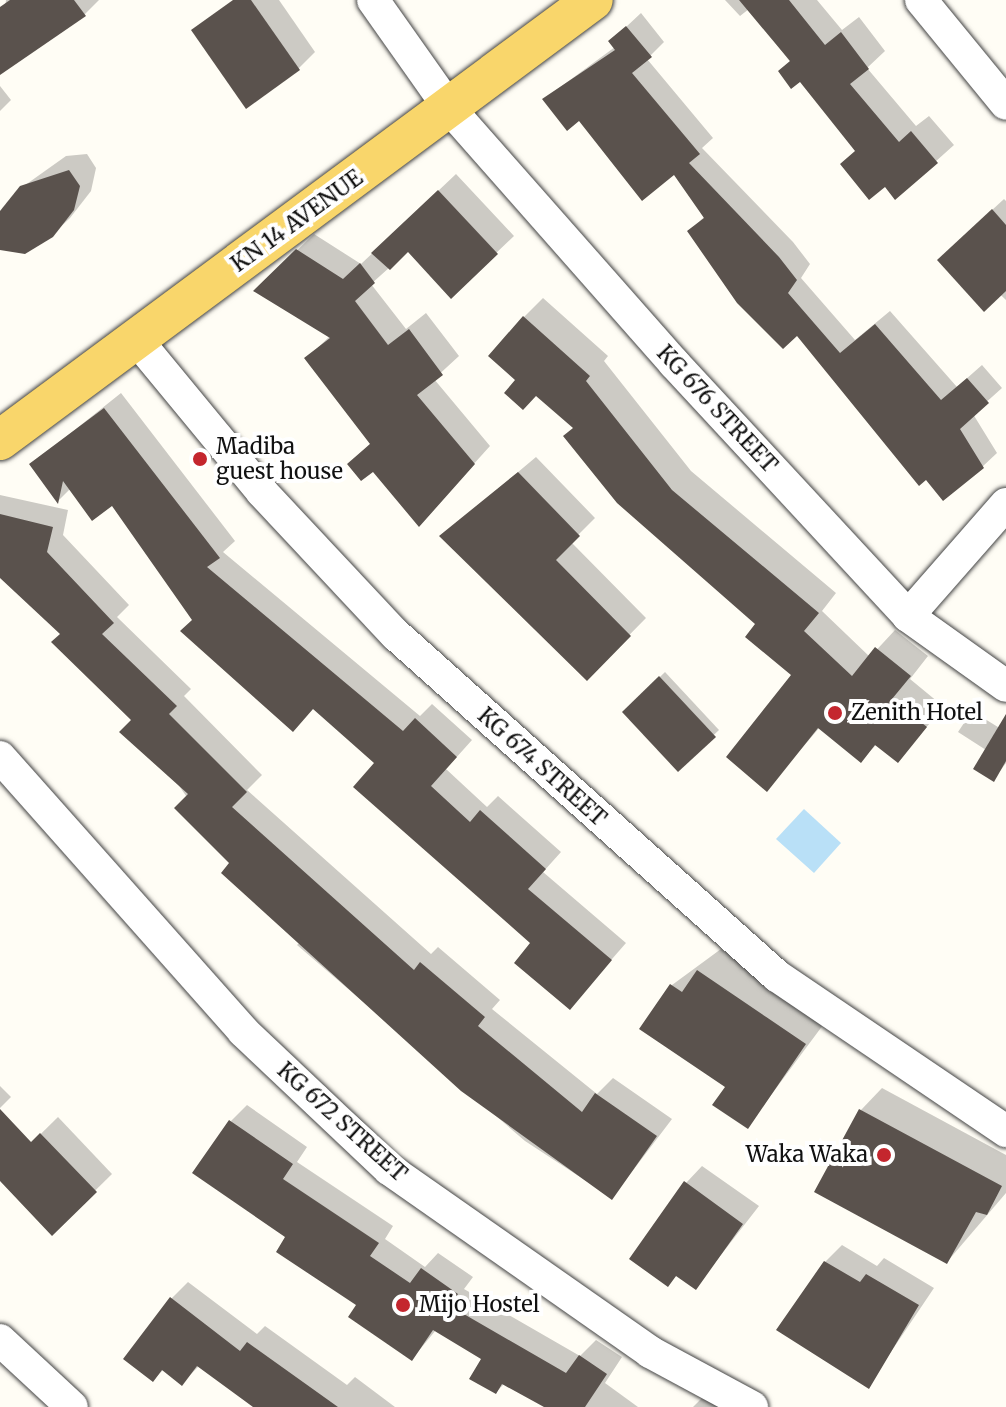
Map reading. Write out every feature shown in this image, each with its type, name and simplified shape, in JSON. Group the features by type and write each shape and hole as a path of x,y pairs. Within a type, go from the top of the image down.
{"main road":[{"name":"KN 14 AVENUE","path":"0,440 593,0"}],"street":[{"name":"KG 676 STREET","path":"373,0 450,109 908,616 1006,686"},
{"path":"921,0 1006,104"},
{"name":"KG 674 STREET","path":"136,339 262,492 418,655 777,976 1006,1131"},
{"path":"908,616 1006,504"},
{"name":"KG 672 STREET","path":"0,757 243,1031 389,1169 650,1352 752,1407"},
{"path":"0,1340 72,1407"}],"water":[{"path":"804,809 841,843 814,873 776,839"}],"building":[{"path":"10,0 74,0 86,16 0,75 0,7"},
{"path":"233,0 251,0 300,70 246,109 191,30"},
{"path":"739,0 789,0 825,45 841,32 869,69 850,84 899,142 911,131 938,163 895,200 885,187 869,200 840,164 855,151 800,82 791,89 778,71 790,61"},
{"path":"626,26 652,57 632,73 700,154 689,163 779,257 797,280 788,293 840,353 875,324 941,400 967,378 989,403 960,429 984,468 943,501 926,480 919,486 797,336 783,349 737,303 687,231 704,218 674,175 642,201 579,121 567,131 542,99 615,50 608,41"},
{"path":"69,170 80,186 74,210 53,237 25,254 0,250 0,211 20,186"},
{"path":"438,190 498,254 451,299 408,252 390,270 371,253"},
{"path":"992,209 1006,225 1006,291 984,312 937,260"},
{"path":"296,249 343,279 360,263 375,283 355,301 388,345 409,329 443,375 417,395 475,464 419,527 373,472 361,481 347,464 370,444 304,358 330,338 253,291"},
{"path":"523,316 590,376 586,381 672,490 819,613 804,631 852,676 875,647 911,676 892,699 927,727 898,763 875,745 861,763 818,728 767,792 726,757 791,675 745,637 755,624 617,503 563,436 573,428 536,396 523,410 504,393 515,380 488,356"},
{"path":"104,408 220,558 207,567 403,731 415,718 457,757 431,786 470,822 480,810 546,869 528,889 612,960 570,1010 514,963 530,943 353,787 374,763 313,709 293,732 180,631 192,620 112,506 92,521 63,481 58,504 29,464"},
{"path":"518,472 580,536 556,560 631,636 587,681 439,536"},
{"path":"0,514 53,527 47,552 114,623 102,634 177,706 169,714 247,792 232,807 414,970 420,962 485,1017 478,1026 582,1112 595,1093 657,1136 612,1200 461,1091 221,873 229,863 174,808 188,794 119,732 131,720 51,642 60,634 0,578"},
{"path":"659,676 716,737 678,772 622,712"},
{"path":"1006,714 1006,761 994,782 973,769"},
{"path":"697,970 806,1044 748,1129 712,1105 725,1087 639,1029 670,984 682,992"},
{"path":"0,1109 31,1142 40,1133 97,1192 52,1236 0,1181"},
{"path":"859,1109 1002,1186 987,1215 976,1212 947,1264 814,1192"},
{"path":"229,1120 293,1164 283,1179 379,1243 370,1256 410,1283 421,1268 458,1294 450,1306 566,1373 579,1355 607,1374 585,1407 544,1407 502,1384 496,1394 469,1379 481,1359 433,1330 412,1361 348,1317 356,1305 276,1252 285,1237 192,1173"},
{"path":"684,1181 743,1224 696,1290 676,1276 668,1287 629,1259"},
{"path":"824,1261 860,1282 866,1274 919,1305 869,1389 776,1330"},
{"path":"170,1297 240,1351 247,1342 338,1407 253,1407 197,1366 182,1386 162,1370 153,1382 123,1359"}],"place":[{"name":"Madiba guest house","path":"200,459"},
{"name":"Zenith Hotel","path":"835,713"},
{"name":"Waka Waka","path":"884,1155"},
{"name":"Mijo Hostel","path":"403,1305"}]}
